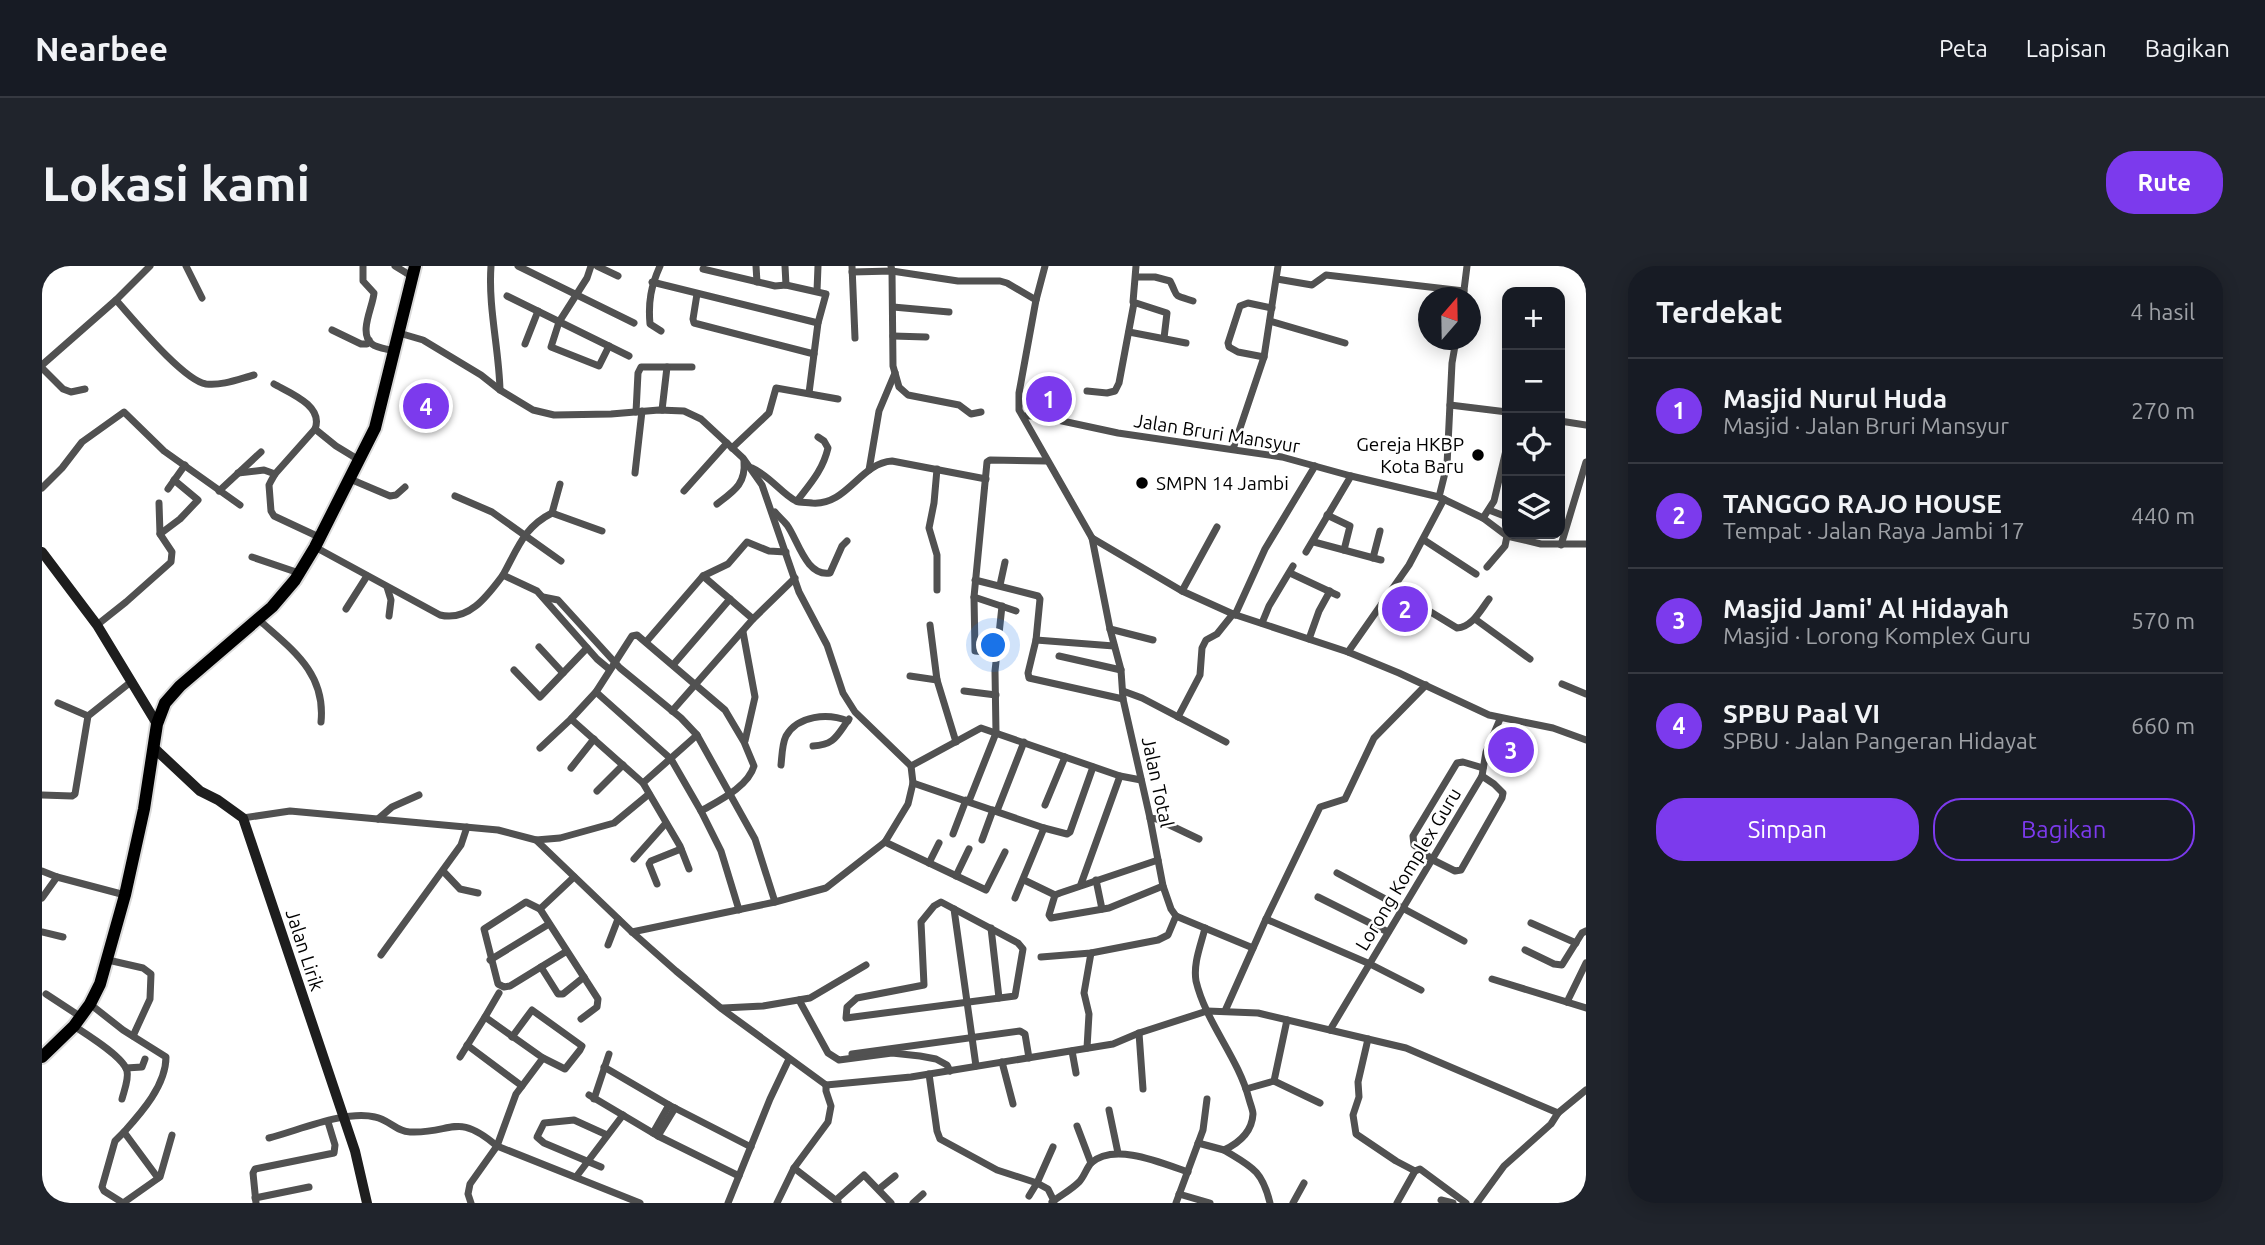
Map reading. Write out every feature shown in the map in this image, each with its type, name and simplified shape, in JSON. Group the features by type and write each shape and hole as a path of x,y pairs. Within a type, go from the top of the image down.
{"highway":[{"path":"42,1057 77,1022 100,984 125,895 144,809 157,724 165,703 180,686 272,607 299,573 317,542 375,428 414,272"}],"main road":[{"path":"42,552 97,625 157,724"},
{"path":"154,748 200,791 243,818"},
{"name":"Jalan Lirik","path":"243,818 355,1151 367,1203"}],"street":[{"path":"85,389 66,391 42,367 150,266"},
{"path":"186,266 202,298"},
{"path":"363,266 363,281 374,293 366,323 369,340 372,344 394,351"},
{"path":"395,266 414,272"},
{"path":"491,266 490,283 500,390"},
{"path":"591,266 559,323 551,347 599,366 609,346"},
{"path":"597,266 618,276"},
{"path":"660,266 652,282 649,304 650,324 661,331"},
{"path":"728,266 729,276"},
{"path":"756,266 757,282"},
{"path":"785,266 786,285"},
{"path":"817,292 818,266"},
{"path":"1045,266 1035,300 1019,393 1019,410 1092,538 1182,591 1234,615 1348,652 1500,719 1553,728 1586,740"},
{"path":"1087,391 1115,391 1119,383 1134,303 1132,295 1137,277 1136,266"},
{"path":"1233,449 1264,357 1278,266"},
{"path":"1464,287 1466,266"},
{"path":"521,267 634,323"},
{"path":"703,269 827,295 818,323 809,393"},
{"path":"855,338 852,269 892,269 958,281 1000,281 1035,300"},
{"path":"892,269 892,336 899,387 908,395 960,405 971,414 981,412"},
{"path":"1276,279 1312,285 1326,275 1418,288"},
{"path":"1137,277 1155,277 1170,281 1172,292 1176,296 1192,301"},
{"path":"652,282 818,323"},
{"path":"697,294 694,323 814,354"},
{"path":"507,296 629,356"},
{"path":"116,300 179,369 197,382 221,383 254,375"},
{"path":"1134,303 1167,313 1164,338"},
{"path":"1264,357 1238,352 1229,347 1228,343 1240,306 1248,303 1272,308"},
{"path":"893,307 948,312"},
{"path":"525,344 538,311"},
{"path":"1270,321 1345,343"},
{"path":"331,330 361,344 367,344 369,340"},
{"path":"1129,332 1186,343"},
{"path":"399,334 423,340 533,410 554,415 684,411 701,419 743,458 762,485 799,592 827,645 843,693 855,712 911,766 913,783 908,804 885,842 826,888 775,902 632,932"},
{"path":"892,336 926,337"},
{"path":"1348,652 1424,540 1441,498 1447,465 1454,350"},
{"path":"635,473 639,412 638,373 641,367 692,367"},
{"path":"662,410 667,367"},
{"path":"869,470 879,411 895,373"},
{"path":"274,384 311,408 317,418 315,429 275,474 269,485 272,514 367,576 440,615 449,617 465,614 486,598 503,575 525,535 539,520 552,513 560,484"},
{"path":"684,491 769,412 776,388 838,399"},
{"path":"1450,405 1502,411"},
{"path":"42,488 82,442 122,412 168,454 240,505"},
{"name":"Jalan Bruri Mansyur","path":"1024,416 1039,416 1118,433 1282,457 1441,498 1483,518 1502,532"},
{"path":"1565,422 1586,425"},
{"path":"315,429 359,460"},
{"path":"797,502 826,458 828,448 818,437"},
{"path":"219,491 261,452"},
{"path":"717,504 740,486 744,469 743,458"},
{"path":"749,466 765,474 797,502 820,503 833,500 869,470 883,462 892,461 986,479"},
{"path":"997,653 975,651 975,580 987,462 1046,461"},
{"path":"1561,545 1586,462"},
{"path":"168,489 185,465"},
{"path":"1178,717 1200,675 1202,648 1206,640 1217,634 1234,615 1265,549 1315,466"},
{"path":"1483,518 1494,501 1502,467"},
{"path":"937,469 929,528 937,555 937,590"},
{"path":"237,473 264,470 275,474"},
{"path":"1306,552 1350,476"},
{"path":"350,479 390,496 396,495 405,487"},
{"path":"160,534 180,519 198,500 174,480"},
{"path":"455,496 492,512 561,561"},
{"path":"97,625 127,603 171,562 172,552 160,534 159,503"},
{"path":"772,509 787,525 807,561 817,571 830,573 847,541"},
{"path":"1489,510 1502,515"},
{"path":"552,513 602,531"},
{"path":"1327,515 1350,527 1344,550"},
{"path":"1182,591 1217,527"},
{"path":"1314,542 1377,559 1380,531"},
{"name":"Jalan Total","path":"1092,538 1163,886 1176,916"},
{"path":"1487,566 1505,546 1506,539"},
{"path":"1520,539 1541,544 1586,544"},
{"path":"1424,540 1476,574"},
{"path":"646,642 703,576 728,564 747,542 774,553 786,552"},
{"path":"253,557 299,573"},
{"path":"1000,585 1005,562"},
{"path":"1262,623 1269,606 1292,570 1334,593 1319,611 1309,639"},
{"path":"503,575 537,591 609,669"},
{"path":"346,609 367,576"},
{"path":"703,576 753,619"},
{"path":"671,711 753,619 795,578"},
{"path":"975,580 1038,596 1040,599 1029,678 1123,695 1178,717 1226,742"},
{"path":"386,587 391,600 389,616"},
{"path":"1393,589 1461,629 1475,619 1489,599"},
{"path":"543,597 558,600 614,662 697,735 755,839 775,902"},
{"path":"974,597 1016,611"},
{"path":"673,665 730,599"},
{"path":"953,834 996,733 997,653 1002,606"},
{"path":"258,619 307,665 313,676 321,722"},
{"path":"1475,619 1530,659"},
{"path":"930,625 937,680 956,742"},
{"path":"1110,629 1153,640"},
{"path":"743,632 755,697 744,742"},
{"path":"540,748 596,692 632,636 637,635 725,710 744,742 754,766 750,776 730,794 701,811"},
{"path":"1036,640 1114,646"},
{"path":"539,648 563,673"},
{"path":"514,670 540,697 587,648"},
{"path":"1059,656 1121,670"},
{"path":"909,676 937,680"},
{"path":"42,795 75,794 88,716 132,681"},
{"path":"1562,684 1586,694"},
{"path":"1225,1011 1320,807 1345,799 1374,738 1426,685"},
{"path":"964,691 996,695"},
{"path":"596,692 671,759 721,851 739,910"},
{"path":"58,703 88,716"},
{"path":"813,746 833,741 855,712"},
{"path":"781,765 786,735 798,725 819,715 835,716 848,721"},
{"path":"571,719 643,783 681,849 689,869"},
{"name":"Lorong Komplex Guru","path":"1330,1030 1433,860 1482,772 1486,752 1500,719"},
{"path":"911,766 977,729 1024,742 1120,776 1141,780"},
{"path":"643,783 697,735"},
{"path":"571,768 594,739"},
{"path":"982,839 1024,742"},
{"path":"1045,805 1065,757"},
{"path":"1463,762 1482,772 1503,793 1461,870 1455,872 1414,845 1413,836 1457,764 1463,762"},
{"path":"597,791 623,765"},
{"path":"913,783 1061,834 1070,832 1093,767"},
{"path":"1081,884 1120,776"},
{"path":"243,818 290,811 498,830 536,840 560,838 614,823 649,794"},
{"path":"378,819 392,807 419,795"},
{"path":"1150,818 1157,818 1199,839"},
{"path":"634,859 666,823"},
{"path":"381,955 461,845 467,827"},
{"path":"1015,898 1044,828"},
{"path":"536,840 632,932 722,1009 826,1085 929,1074 1113,1044 1208,1011 1225,1011 1258,1013 1406,1048 1558,1113"},
{"path":"885,842 986,890 1005,852"},
{"path":"929,863 939,843"},
{"path":"657,884 649,864 651,861 681,849"},
{"path":"956,876 969,849"},
{"path":"1024,880 1055,895 1158,860"},
{"path":"42,871 125,895"},
{"path":"443,871 460,889 478,893"},
{"path":"1337,873 1464,941"},
{"path":"42,898 57,877"},
{"path":"540,909 574,877"},
{"path":"1096,880 1102,909"},
{"path":"1055,895 1049,915 1051,918 1102,909 1163,886"},
{"path":"1318,897 1388,932"},
{"path":"567,951 510,986 504,987 498,984 484,933 486,926 526,902 540,909 584,977 599,1002 597,1007 581,1018"},
{"path":"941,902 948,904 991,928 1018,943 1023,949 1016,996 846,1017 847,1007 857,998 925,985 921,922 934,906 941,902"},
{"path":"954,909 976,1066"},
{"path":"1041,957 1091,953 1158,940 1168,935 1176,916 1253,948"},
{"path":"608,945 618,919"},
{"path":"1266,919 1370,964 1421,990"},
{"path":"1531,923 1576,943"},
{"path":"490,960 549,924"},
{"path":"991,928 999,998"},
{"path":"1205,928 1195,966 1196,981 1208,1011 1243,1078 1253,1114 1248,1130 1239,1143 1224,1150"},
{"path":"1525,950 1562,965 1581,933 1586,931"},
{"path":"42,932 63,937"},
{"path":"1087,1048 1089,1014 1084,993 1091,953"},
{"path":"108,960 143,968 151,974 150,999 133,1036"},
{"path":"1567,1002 1586,963"},
{"path":"722,1009 764,1006 810,998 866,965"},
{"path":"541,967 558,994 563,994 584,977"},
{"path":"1492,979 1586,1008"},
{"path":"460,1057 499,993"},
{"path":"46,994 126,1068 142,1067 145,1059"},
{"path":"799,1000 828,1053 834,1058 900,1054 936,1059 947,1065 950,1071"},
{"path":"90,1003 167,1060 154,1094 115,1141 102,1187 104,1191 123,1203 158,1178 172,1135"},
{"path":"485,1017 512,1037 543,1058 565,1069 582,1046 533,1010 512,1037"},
{"path":"1274,1081 1287,1020"},
{"path":"852,1054 1022,1031 1025,1034 1029,1058"},
{"path":"1139,1033 1143,1089"},
{"path":"1368,1039 1358,1082 1359,1097 1353,1115 1356,1134 1415,1171"},
{"path":"467,1045 523,1086"},
{"path":"1072,1051 1076,1073"},
{"path":"610,1054 592,1097 655,1134 739,1176"},
{"path":"471,1203 468,1194 470,1184 496,1146 514,1098 543,1058"},
{"path":"728,1203 789,1059"},
{"path":"1002,1062 1013,1104"},
{"path":"604,1067 672,1107 751,1147"},
{"path":"122,1099 126,1068"},
{"path":"929,1074 940,1139 997,1170 1048,1189 1053,1202 1081,1181 1091,1163 1118,1153 1188,1172"},
{"path":"1246,1089 1274,1081 1320,1103"},
{"path":"777,1203 794,1168 828,1122 831,1106 826,1085"},
{"path":"1477,1203 1504,1166 1551,1124 1558,1113 1586,1090"},
{"path":"1176,1203 1203,1130 1207,1099"},
{"path":"655,1134 672,1107"},
{"path":"1109,1110 1118,1153"},
{"path":"576,1177 623,1115"},
{"path":"269,1138 342,1116 377,1117 407,1132 469,1126 482,1133 496,1146 640,1203"},
{"path":"601,1167 544,1143 537,1137 541,1126 550,1121 574,1119 607,1135"},
{"path":"309,1187 256,1200 253,1173 255,1169 334,1153 335,1145 328,1122"},
{"path":"1077,1126 1091,1163"},
{"path":"124,1132 158,1178"},
{"path":"1198,1143 1224,1150 1247,1164 1260,1175 1270,1203"},
{"path":"1029,1196 1053,1147"},
{"path":"794,1168 847,1203"},
{"path":"1397,1203 1415,1171 1420,1169 1466,1203"},
{"path":"839,1199 864,1175 871,1174 891,1203"},
{"path":"881,1188 895,1176"},
{"path":"1293,1203 1304,1183"},
{"path":"913,1203 923,1194"},
{"path":"1179,1194 1210,1203"},
{"path":"1441,1200 1453,1203"}],"place":[{"name":"Masjid Nurul Huda","path":"1049,399"},
{"name":"SPBU Paal VI","path":"426,406"},
{"name":"Gereja HKBP Kota Baru","path":"1478,455"},
{"name":"SMPN 14 Jambi","path":"1142,483"},
{"name":"TANGGO RAJO HOUSE","path":"1405,609"},
{"name":"Masjid Jami' Al Hidayah","path":"1511,750"}]}
